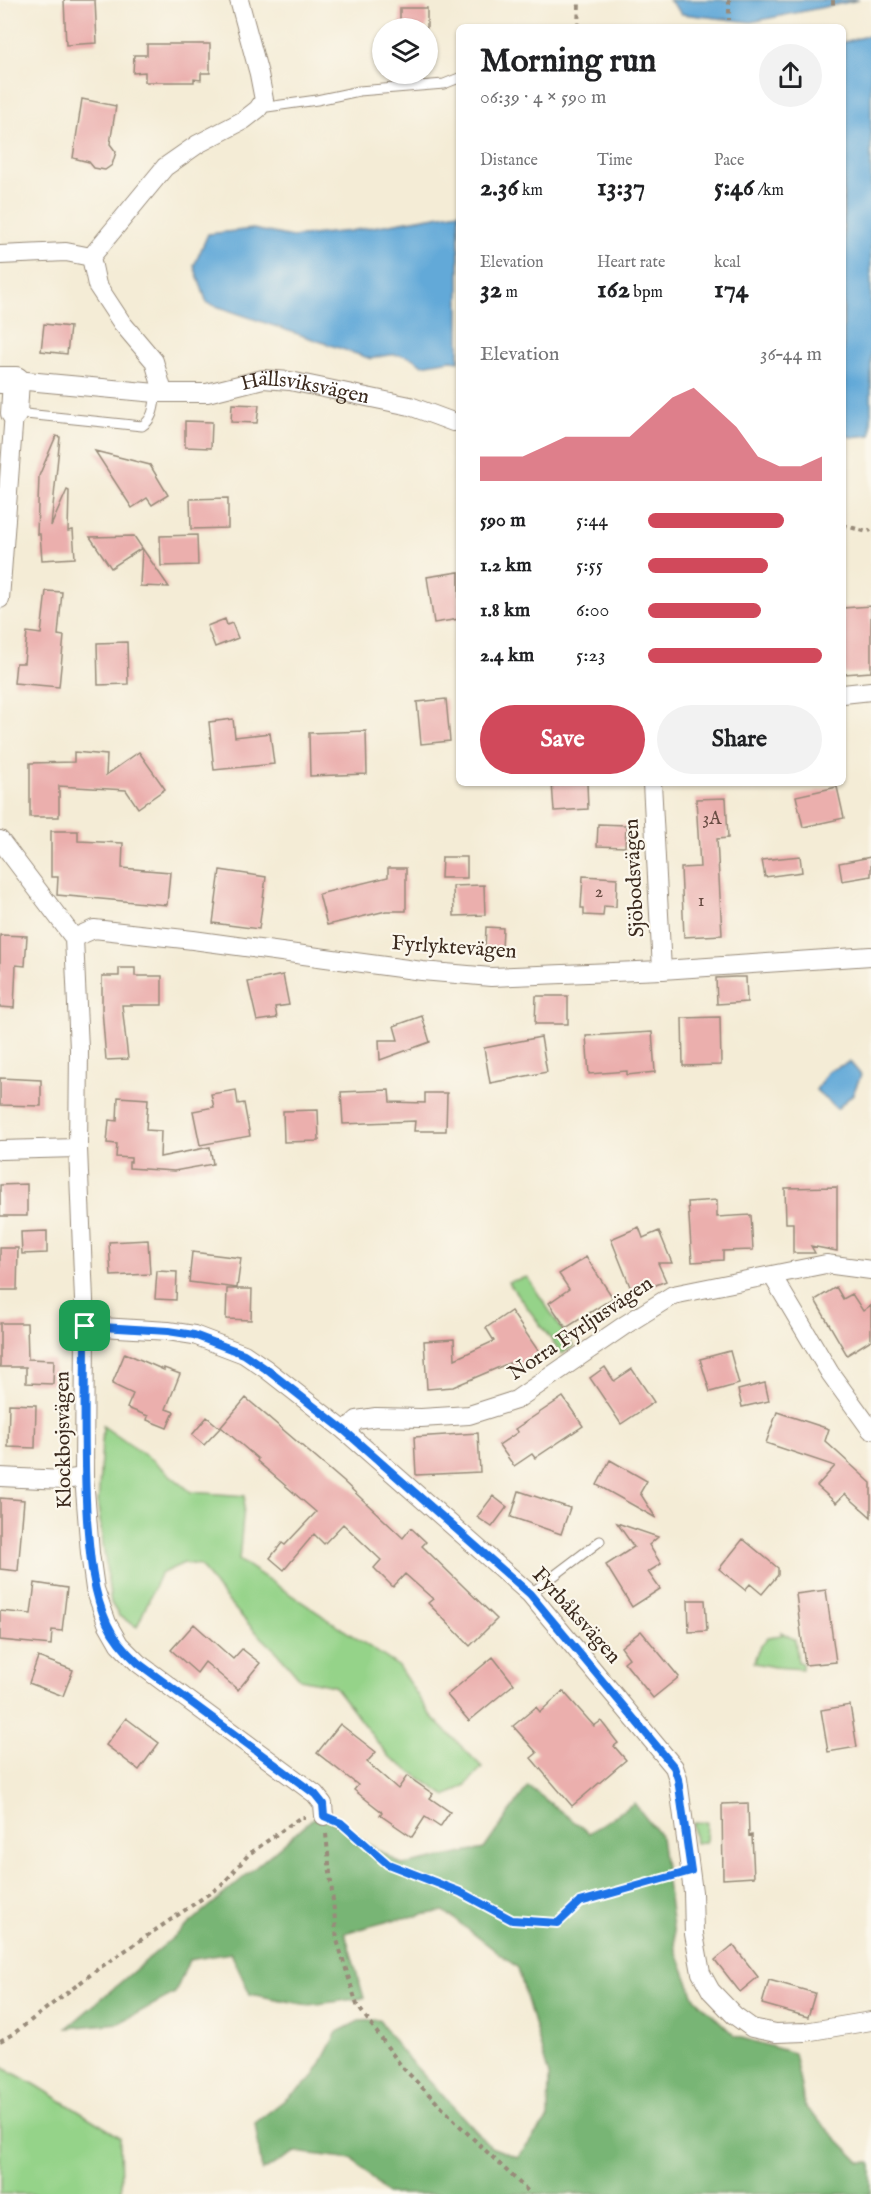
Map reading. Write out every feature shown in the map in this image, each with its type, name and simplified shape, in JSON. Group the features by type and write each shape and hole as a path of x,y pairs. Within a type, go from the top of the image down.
{"street":[{"path":"91,257 165,167 198,144 244,120 258,109 264,100 239,0"},
{"path":"0,255 66,252 91,257"},
{"path":"91,257 97,285 122,322 154,361 159,392"},
{"name":"Hällsviksvägen","path":"14,413 8,380 159,392 207,393 263,380 290,381 410,406 453,422"},
{"path":"0,599 3,525 14,413"},
{"path":"846,694 871,691"},
{"name":"Sjöbodsvägen","path":"652,786 662,970"},
{"path":"0,840 74,938"},
{"name":"Fyrlyktevägen","path":"74,938 94,929 422,971 491,977 662,970 871,956"},
{"name":"Klockbojsvägen","path":"74,938 79,1049 78,1148 85,1326 84,1477 95,1589 107,1623 119,1644 138,1663 315,1794 323,1804 324,1816"},
{"path":"0,1150 78,1148"},
{"name":"Norra Fyrljusvägen","path":"345,1431 357,1420 376,1417 421,1418 469,1415 516,1400 625,1324 673,1295 826,1264 871,1270"},
{"path":"773,1276 830,1373 871,1430"},
{"name":"Fyrbåksvägen","path":"85,1326 168,1331 194,1335 244,1354 345,1431 530,1594 674,1767 678,1779 691,1871 694,1934 701,1973 711,1991 734,2015 752,2028 776,2033 805,2032 871,2021"},
{"path":"0,1477 63,1480 84,1477"}],"lane":[{"path":"258,109 359,91 444,84 456,79"},
{"path":"14,413 142,426 149,422 159,392"},
{"path":"530,1594 600,1541"}],"path":[{"path":"578,24 579,0"},
{"path":"729,0 729,20"},
{"path":"846,526 867,532 871,530"},
{"path":"0,2042 116,1957 222,1885 249,1854 301,1817 324,1816 341,1823 388,1864 460,1892 512,1920 558,1923 580,1902 691,1871"},
{"path":"324,1816 337,1940 357,2005 402,2067 531,2194"}],"green space":[{"path":"527,1277 573,1346 562,1354 508,1282"},
{"path":"103,1426 152,1460 191,1492 245,1496 239,1560 398,1666 431,1716 482,1767 465,1786 446,1796 388,1756 334,1686 300,1679 218,1590 200,1565 184,1563 160,1574 137,1627 119,1616 111,1603 98,1506"},
{"path":"781,1632 795,1640 798,1662 802,1663 802,1669 754,1663 757,1652 768,1637 782,1635"},
{"path":"528,1786 589,1833 634,1803 661,1837 676,1950 694,1997 735,2036 794,2053 805,2107 860,2162 871,2162 871,2194 387,2194 353,2159 295,2152 262,2171 255,2123 313,2078 337,2032 359,2021 379,2020 401,2051 491,2147 517,2157 548,2119 549,2076 518,1968 444,1911 393,1920 345,1933 364,1998 308,2005 250,1994 231,1953 189,1960 175,1993 119,2023 67,2028 318,1814 403,1865 484,1849"},
{"path":"707,1822 706,1842 695,1843 693,1823"},
{"path":"0,2066 36,2085 120,2137 121,2194 0,2194"}],"water":[{"path":"669,0 859,0 751,22 682,14"},
{"path":"871,35 871,435 852,437 846,436 846,41"},
{"path":"456,213 456,361 422,365 411,357 404,356 391,355 371,359 207,303 194,266 208,234 253,229 292,237 350,231"},
{"path":"850,1062 861,1075 853,1094 837,1109 816,1090 828,1071"}],"building":[{"path":"64,0 95,0 97,43 66,45"},
{"path":"400,8 427,8 427,18 400,18"},
{"path":"147,44 210,44 210,73 201,73 201,80 194,79 194,82 145,82 145,72 133,73 134,55 147,55"},
{"path":"82,99 116,106 110,144 116,152 112,165 105,170 94,168 89,162 73,158"},
{"path":"44,324 70,327 67,354 41,351"},
{"path":"232,404 259,405 257,423 231,422"},
{"path":"185,421 212,422 211,448 185,447"},
{"path":"56,436 60,437 51,526 67,490 69,491 68,531 73,530 75,558 42,560 40,534 37,534 39,476"},
{"path":"95,451 150,465 168,495 152,505 147,498 132,508"},
{"path":"228,498 228,528 191,529 190,499"},
{"path":"197,535 198,565 161,566 160,536"},
{"path":"134,536 142,548 111,568 90,537"},
{"path":"142,548 169,587 140,586"},
{"path":"456,572 456,619 434,623 427,577"},
{"path":"46,591 62,592 58,635 64,636 59,687 14,683 16,663 24,663 27,632 41,634"},
{"path":"871,606 871,672 846,674 846,608"},
{"path":"225,619 227,625 232,623 238,638 215,647 207,626"},
{"path":"127,642 128,684 98,685 97,643"},
{"path":"446,699 450,741 421,744 417,702"},
{"path":"233,719 235,737 270,733 274,764 214,770 209,722"},
{"path":"366,731 367,774 310,776 309,733"},
{"path":"74,752 107,755 106,775 139,752 165,789 138,808 126,790 59,786 59,817 30,817 30,763 74,762"},
{"path":"552,786 587,786 588,809 554,811"},
{"path":"837,787 844,818 803,827 796,796"},
{"path":"726,798 728,838 717,839 722,935 684,937 681,868 700,867 696,799"},
{"path":"598,824 626,825 625,847 597,846"},
{"path":"51,831 78,831 78,841 123,843 122,868 170,872 167,905 57,895 58,877 51,877"},
{"path":"800,856 802,872 765,877 762,860"},
{"path":"442,857 467,857 467,878 441,878"},
{"path":"871,857 871,876 842,881 839,863"},
{"path":"388,868 406,868 406,911 386,911 327,925 319,894 388,877"},
{"path":"220,870 266,877 259,929 213,923"},
{"path":"583,876 617,878 616,907 604,906 603,916 584,915 584,908 581,908"},
{"path":"484,885 485,915 454,916 453,886"},
{"path":"486,927 503,928 502,949 485,949"},
{"path":"0,935 27,936 25,966 16,965 14,1008 0,1007"},
{"path":"119,968 135,968 135,976 162,976 162,1005 122,1005 128,1059 106,1060 102,976 119,976"},
{"path":"283,975 289,1005 275,1007 277,1018 257,1021 248,982"},
{"path":"746,977 747,1002 717,1004 716,978"},
{"path":"536,996 568,996 568,1024 535,1024"},
{"path":"422,1016 430,1042 380,1060 379,1040 398,1040 394,1026"},
{"path":"720,1017 721,1065 683,1066 682,1018"},
{"path":"652,1032 655,1072 627,1075 627,1071 589,1074 586,1036"},
{"path":"541,1037 547,1072 490,1083 484,1048"},
{"path":"0,1078 41,1080 41,1106 0,1105"},
{"path":"236,1090 238,1104 244,1103 250,1136 200,1145 193,1111 214,1107 211,1094"},
{"path":"389,1090 390,1102 425,1103 425,1093 447,1093 446,1131 414,1131 415,1121 343,1124 341,1092"},
{"path":"118,1097 148,1099 146,1130 161,1131 160,1157 210,1147 213,1164 174,1171 129,1168 131,1158 116,1157 117,1144 107,1143 109,1120 117,1121"},
{"path":"318,1110 319,1141 284,1142 283,1111"},
{"path":"27,1184 27,1216 0,1216 0,1185"},
{"path":"837,1187 837,1251 811,1246 815,1253 793,1253 793,1223 786,1223 785,1188"},
{"path":"717,1200 717,1217 751,1215 753,1250 723,1251 723,1260 692,1262 688,1202"},
{"path":"639,1227 643,1238 659,1231 672,1263 658,1263 666,1281 633,1294 611,1239"},
{"path":"47,1231 47,1253 22,1254 21,1232"},
{"path":"148,1240 150,1274 111,1276 109,1242"},
{"path":"0,1248 18,1248 17,1290 0,1290"},
{"path":"192,1252 241,1258 237,1288 189,1282"},
{"path":"586,1257 613,1298 566,1328 549,1303 569,1289 559,1274"},
{"path":"157,1271 177,1272 176,1300 155,1299"},
{"path":"836,1287 843,1299 852,1294 863,1311 871,1305 871,1340 847,1355 815,1300"},
{"path":"227,1289 252,1289 251,1320 226,1319"},
{"path":"511,1311 539,1352 514,1369 509,1363 453,1387 427,1389 424,1341 454,1339 455,1359 494,1341 486,1328"},
{"path":"0,1323 27,1323 28,1359 54,1360 53,1384 26,1383 26,1367 0,1367"},
{"path":"730,1351 739,1384 710,1392 700,1359"},
{"path":"125,1353 164,1370 164,1368 180,1374 166,1409 174,1412 167,1428 147,1420 148,1416 127,1408 133,1394 112,1384"},
{"path":"605,1367 614,1381 632,1369 654,1402 621,1424 590,1378"},
{"path":"765,1383 769,1401 742,1407 738,1390"},
{"path":"563,1397 583,1426 535,1458 532,1454 514,1466 499,1445 518,1432 515,1429"},
{"path":"246,1398 344,1482 403,1538 411,1528 426,1542 422,1546 497,1619 470,1646 428,1603 433,1599 405,1574 393,1587 374,1568 381,1560 343,1524 324,1544 314,1534 284,1570 270,1558 282,1543 285,1545 316,1512 221,1427"},
{"path":"9,1404 36,1405 35,1448 8,1447"},
{"path":"777,1412 829,1429 825,1441 871,1483 871,1517 845,1494 836,1503 817,1486 835,1466 766,1443"},
{"path":"207,1417 220,1428 204,1445 192,1435"},
{"path":"478,1433 480,1472 416,1475 414,1437"},
{"path":"610,1460 647,1481 640,1493 656,1518 597,1485"},
{"path":"519,1491 570,1508 561,1534 511,1517"},
{"path":"493,1496 507,1507 492,1527 477,1517"},
{"path":"0,1498 24,1500 18,1571 0,1569"},
{"path":"617,1523 658,1537 649,1545 661,1564 648,1572 660,1589 632,1607 606,1565 634,1547"},
{"path":"743,1539 778,1568 778,1575 762,1594 750,1584 745,1590 719,1569"},
{"path":"35,1583 67,1588 62,1631 52,1630 51,1645 0,1640 0,1611 31,1614"},
{"path":"826,1590 836,1662 805,1665 796,1594"},
{"path":"688,1600 705,1600 707,1631 689,1632"},
{"path":"194,1624 233,1659 242,1649 260,1663 238,1690 205,1662 197,1673 171,1650"},
{"path":"641,1631 679,1677 653,1698 624,1662 629,1658 621,1647"},
{"path":"38,1657 73,1670 63,1696 29,1683"},
{"path":"493,1657 514,1684 469,1721 447,1695"},
{"path":"563,1691 594,1726 601,1721 618,1743 614,1746 626,1760 572,1806 531,1758 537,1753 513,1726 536,1707 540,1712"},
{"path":"850,1705 857,1747 828,1752 821,1710"},
{"path":"126,1718 159,1743 139,1770 106,1745"},
{"path":"340,1724 376,1752 367,1762 398,1789 407,1776 433,1794 430,1798 450,1812 440,1827 425,1817 412,1837 380,1815 382,1812 354,1790 358,1785 317,1753"},
{"path":"748,1803 754,1877 723,1879 722,1804"},
{"path":"733,1945 758,1977 740,1992 715,1960"},
{"path":"769,1980 815,1993 808,2017 762,2004"}],"route":[{"path":"85,1326 168,1331 194,1335 244,1354 345,1431 530,1594 674,1767 678,1779 691,1871 580,1902 558,1923 512,1920 460,1892 388,1864 341,1823 324,1816 323,1804 315,1794 138,1663 119,1644 107,1623 95,1589 84,1477 85,1326"}]}
